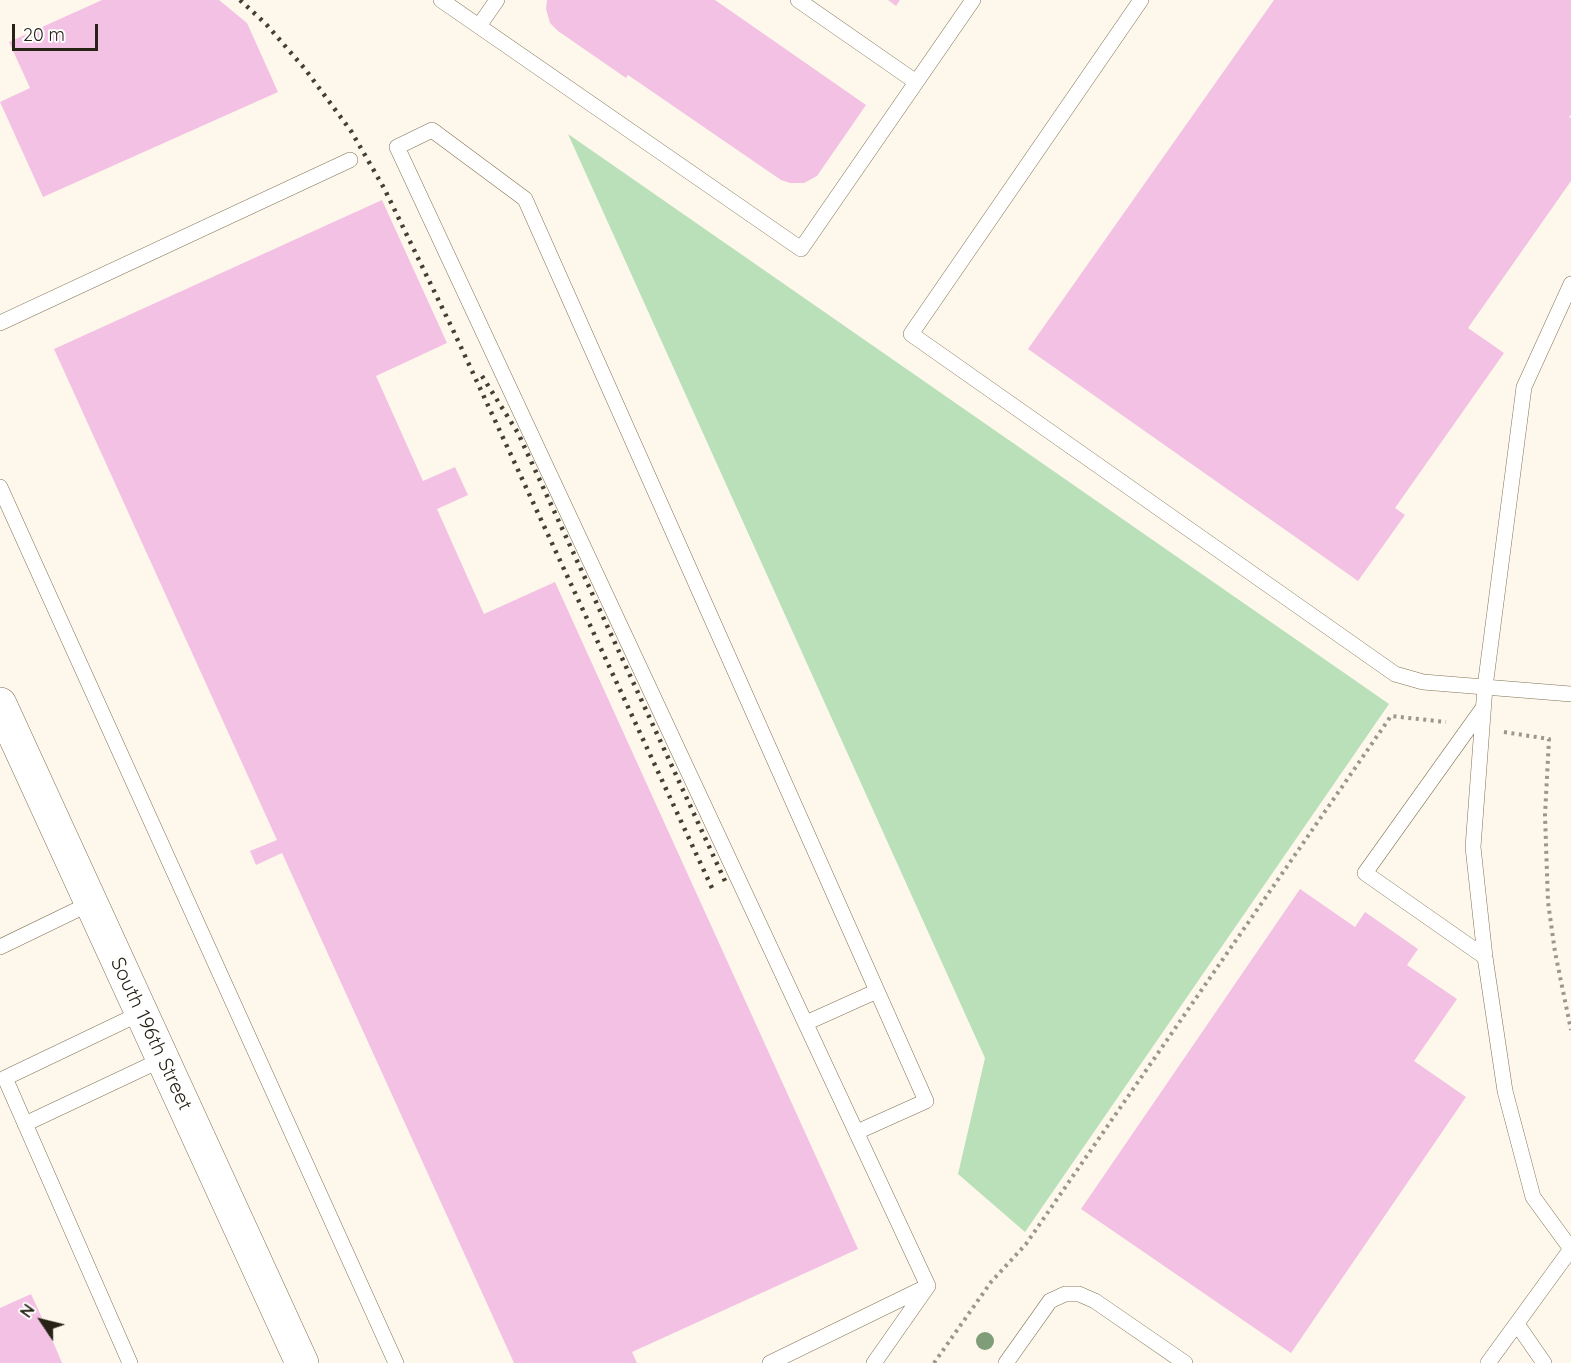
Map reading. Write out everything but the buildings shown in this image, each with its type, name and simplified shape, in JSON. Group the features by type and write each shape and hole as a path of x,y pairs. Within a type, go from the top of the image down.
{"main road":[{"name":"South 196th Street","path":"0,705 302,1363"},
{"path":"276,1363 288,1333"}],"lane":[{"path":"441,0 801,249 973,0"},
{"path":"479,26 497,0"},
{"path":"798,0 916,82"},
{"path":"1141,0 911,334 1395,674 1423,682 1571,694"},
{"path":"857,1132 926,1101 525,199 432,130 396,147 928,1286"},
{"path":"0,323 350,160"},
{"path":"1485,957 1365,873 1476,726 1484,708 1524,387 1571,284"},
{"path":"0,487 396,1363"},
{"path":"1476,726 1473,847 1485,957 1505,1091 1533,1197 1571,1249 1488,1363"},
{"path":"1,945 91,903"},
{"path":"806,1023 877,991"},
{"path":"130,1363 5,1078 141,1013"},
{"path":"25,1124 163,1059"},
{"path":"770,1363 928,1286"},
{"path":"874,1363 928,1286"},
{"path":"1006,1363 1050,1301 1065,1294 1079,1294 1095,1301 1185,1363"},
{"path":"1517,1324 1544,1363"}],"path":[{"path":"934,1363 991,1282 1026,1244 1391,716 1476,726 1521,736 1549,739 1545,815 1548,902 1555,952 1571,1030"}],"green space":[{"path":"568,134 1389,704 1025,1232 958,1174 985,1058"}],"railway":[{"path":"240,0 266,24 305,69 351,131 384,188 453,330 712,888"},
{"path":"482,376 518,433 725,881"}]}
